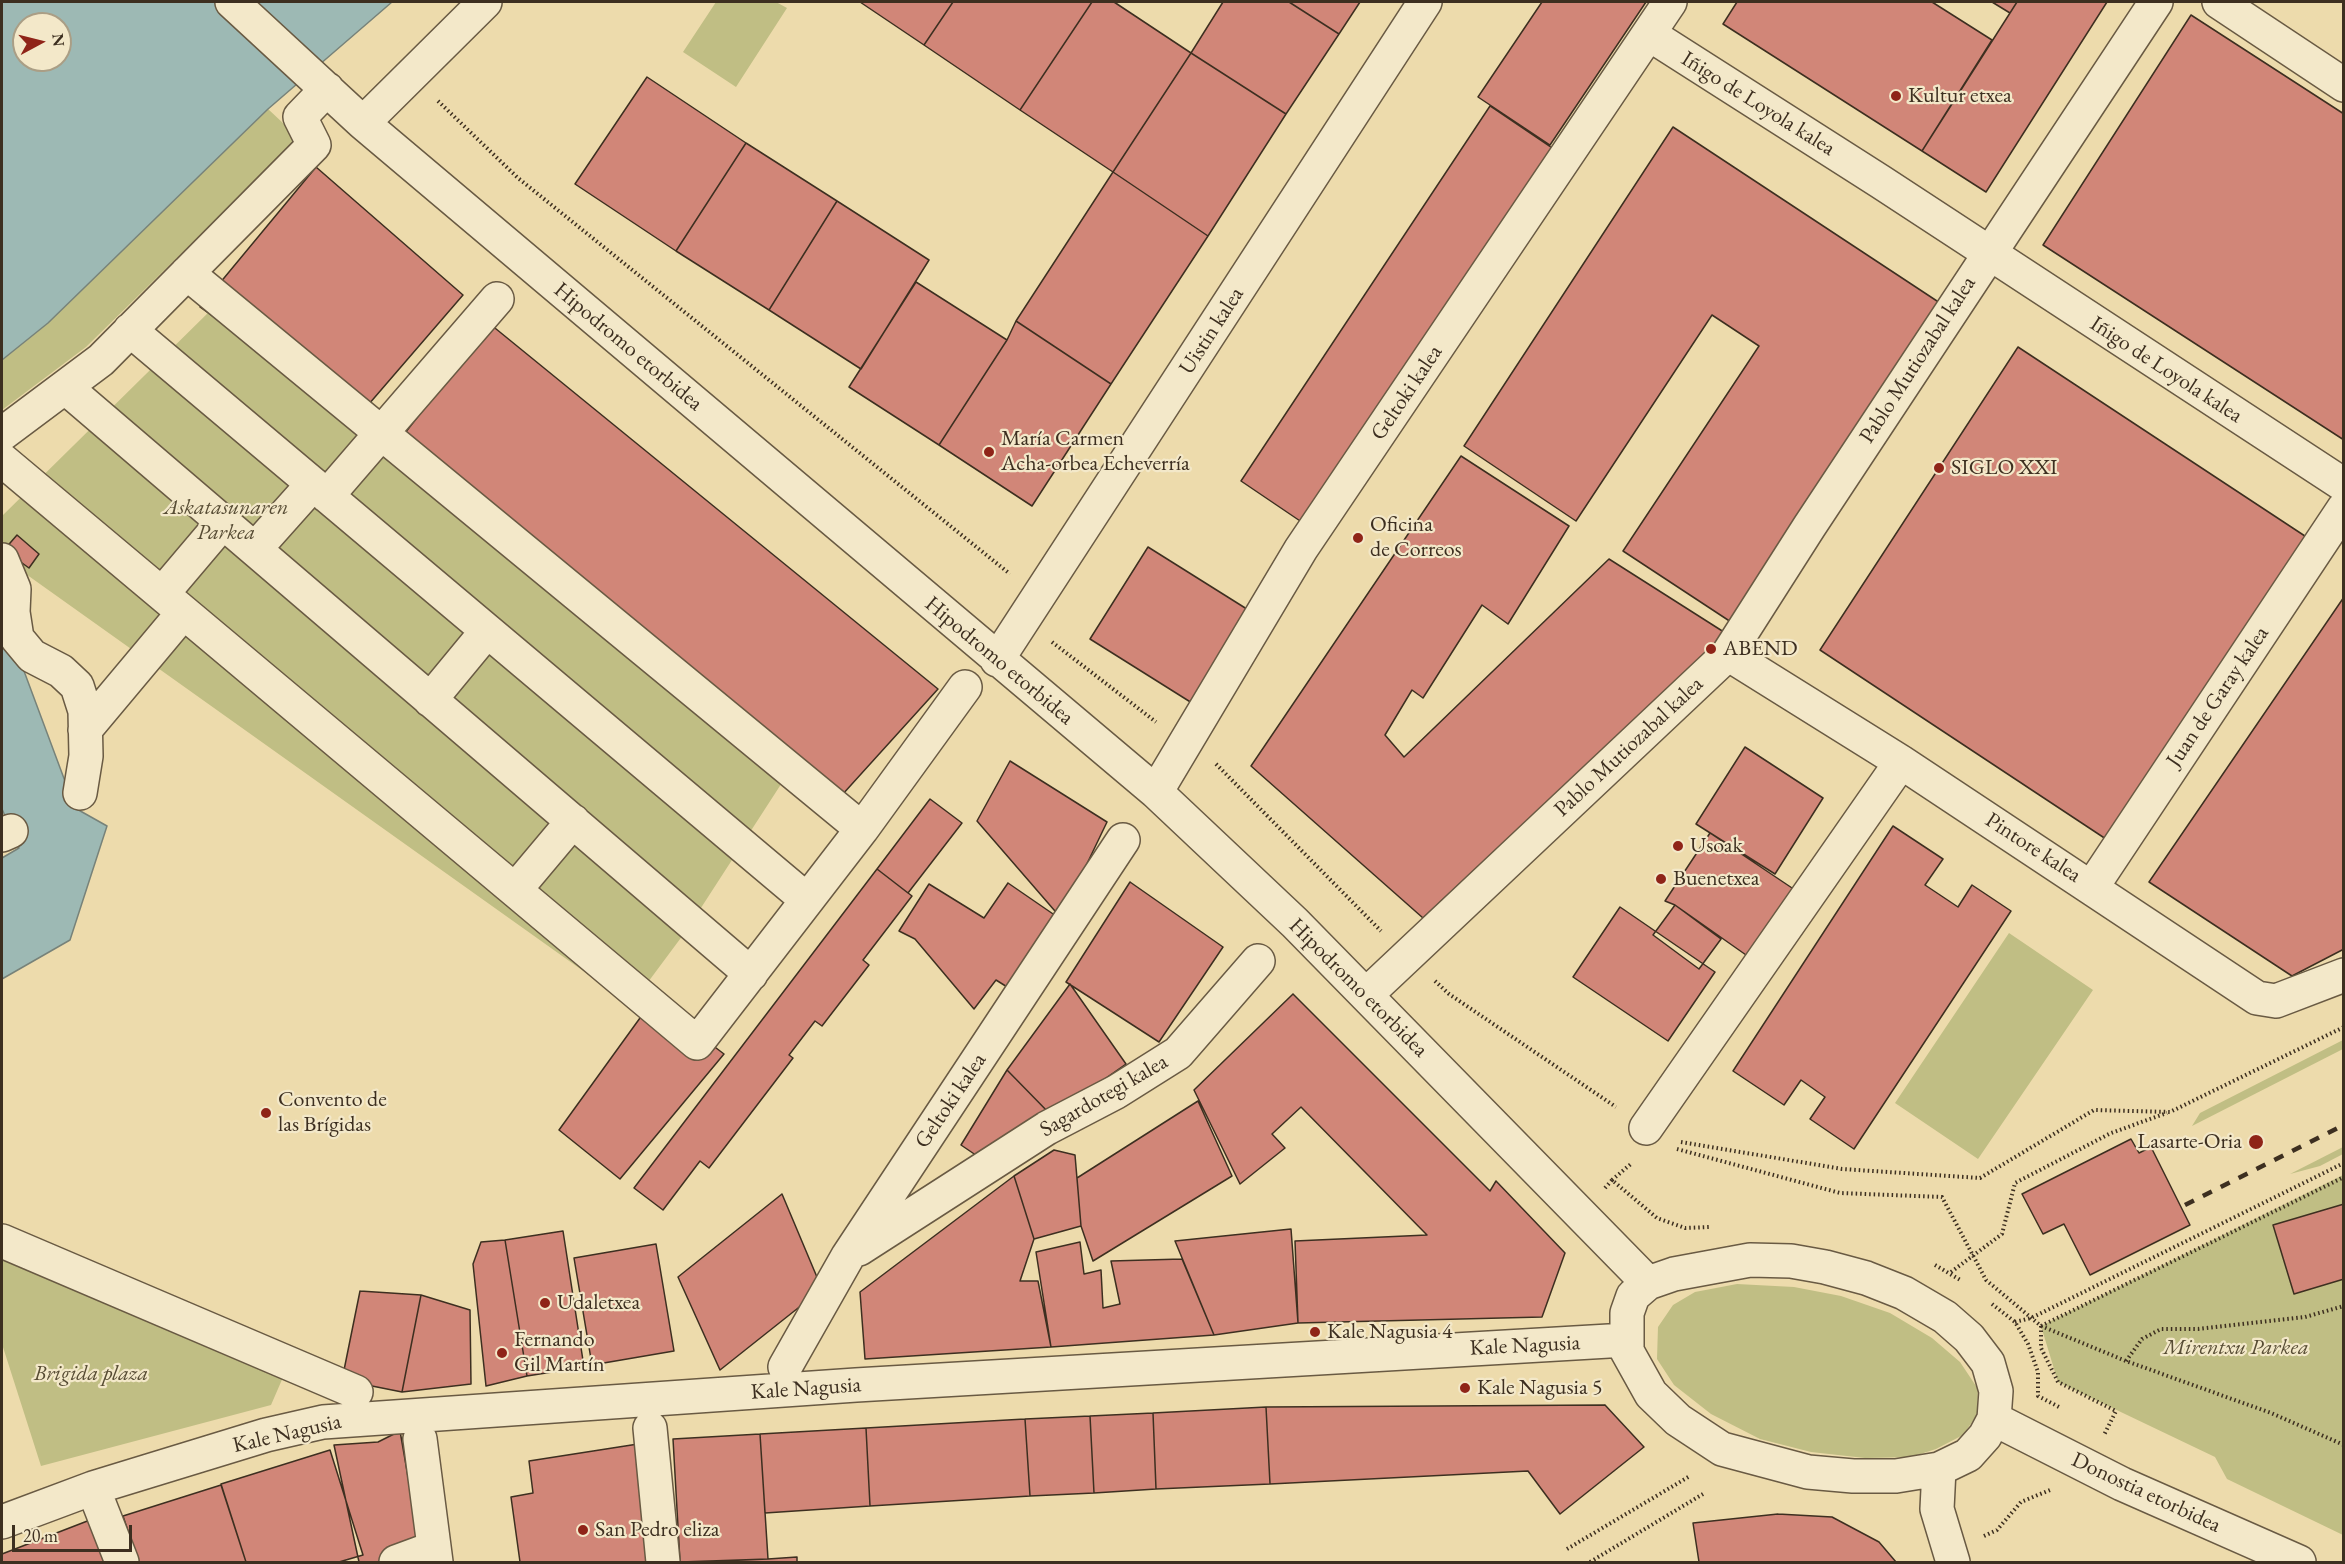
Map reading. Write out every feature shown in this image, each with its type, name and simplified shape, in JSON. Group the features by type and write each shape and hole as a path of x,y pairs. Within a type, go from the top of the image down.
{"street":[{"name":"Hipodromo etorbidea","path":"232,2 363,123 1156,792 1296,923 1648,1283"},
{"path":"363,123 485,2"},
{"name":"Uistin kalea","path":"997,660 1425,2"},
{"name":"Geltoki kalea","path":"1156,792 1301,549 1670,2"},
{"path":"1988,253 2156,2"},
{"path":"2218,2 2343,85"},
{"name":"Iñigo de Loyola kalea","path":"1649,34 2343,485"},
{"path":"2,434 101,360 314,145 300,117 321,84"},
{"name":"Pablo Mutiozabal kalea","path":"1366,995 1728,654 1988,253"},
{"path":"187,273 862,829"},
{"path":"255,549 381,433 498,299"},
{"path":"130,330 807,900"},
{"path":"65,387 751,974"},
{"path":"2,460 697,1043 862,829 965,687"},
{"name":"Juan de Garay kalea","path":"2092,887 2343,508"},
{"path":"85,730 224,522"},
{"path":"2,560 14,589 13,612 17,638 32,656 62,671 77,686 85,711 86,756 80,793"},
{"path":"430,700 487,631"},
{"name":"Pintore kalea","path":"1728,654 1902,762 2257,998 2276,1001 2343,975"},
{"path":"1654,1133 1902,762"},
{"path":"515,890 573,821"},
{"name":"Geltoki kalea","path":"785,1367 848,1256 1123,840"},
{"name":"Sagardotegi kalea","path":"848,1256 988,1165 1178,1053 1258,961"},
{"path":"2,1240 357,1392"},
{"path":"1750,1260 1791,1261 1826,1267 1904,1293 1945,1317 1969,1338 1988,1364 1996,1390 1994,1419 1968,1455 1938,1469 1896,1476 1808,1472 1722,1449 1678,1420 1651,1394 1636,1371 1627,1351 1627,1313 1633,1296 1648,1283 1674,1274 1750,1260"},
{"name":"Kale Nagusia","path":"2,1522 93,1488 266,1435 323,1422 856,1385 1626,1340"},
{"name":"Donostia etorbidea","path":"1994,1419 2088,1467 2299,1563"},
{"path":"650,1428 663,1563"},
{"path":"396,1563 435,1555 420,1439"},
{"path":"1938,1469 1937,1509 1953,1563"},
{"path":"93,1488 122,1563"}],"path":[{"path":"411,75 518,178 1004,569"},
{"path":"1043,635 1220,767 1407,956 1449,994 1679,1150 1840,1193 1942,1197 1986,1280 2041,1326 2126,1361 2271,1413 2343,1445"},
{"path":"1951,1272 2002,1234 2015,1183 2110,1133 2170,1112 2343,1027"},
{"path":"1654,1133 1842,1169 1980,1178 2094,1110 2170,1112"},
{"path":"2015,1322 2031,1318 2343,1163"},
{"path":"2041,1326 2343,1177"},
{"path":"2126,1361 2142,1339 2161,1329 2198,1329 2305,1317 2343,1306"},
{"path":"2041,1326 2041,1348 2058,1382 2116,1411 2088,1467"},
{"path":"1568,1549 1690,1476"},
{"path":"1590,1563 1703,1494"}],"green space":[{"path":"716,2 776,2 787,8 736,87 683,52"},
{"path":"268,109 299,138 86,347 2,410 2,360 48,323"},
{"name":"Askatasunaren Parkea","path":"216,305 787,775 686,931 631,1005 2,557 2,516"},
{"path":"2009,933 2093,990 1978,1159 1895,1103"},
{"path":"2343,1040 2343,1049 2192,1126 2200,1113"},
{"path":"2343,1147 2343,1154 2320,1166 2290,1174"},
{"name":"Mirentxu Parkea","path":"2343,1175 2343,1535 2227,1479 2215,1457 2058,1382 2041,1326"},
{"name":"Brigida plaza","path":"2,1253 284,1375 271,1405 41,1466 2,1344"},
{"path":"1737,1284 1794,1287 1841,1296 1890,1313 1932,1338 1960,1362 1978,1389 1977,1415 1963,1435 1936,1449 1911,1457 1865,1458 1811,1452 1760,1439 1711,1414 1674,1385 1657,1359 1658,1327 1673,1305 1695,1292"}],"water":[{"path":"2,2 392,2 268,109 48,323 2,360"},
{"path":"2,612 75,808 107,826 70,940 2,979 2,858 19,848 2,809"}],"building":[{"path":"860,2 953,2 924,45"},
{"path":"953,2 1092,2 1020,110 924,45"},
{"path":"1092,2 1114,2 1191,53 1113,172 1020,110"},
{"path":"1223,2 1289,2 1339,34 1286,114 1191,53"},
{"path":"1289,2 1360,2 1339,34"},
{"path":"1542,2 1646,2 1550,145 1478,97"},
{"name":"Kultur etxea","path":"1737,2 1932,2 1992,40 1922,151 1723,24"},
{"path":"1992,2 2017,2 2010,13"},
{"path":"2017,2 2107,2 1986,192 1922,151"},
{"path":"2191,15 2344,114 2344,440 2043,245"},
{"path":"1191,53 1286,114 1208,236 1113,172"},
{"path":"647,77 746,143 676,251 575,184"},
{"path":"1490,106 1558,152 1309,527 1241,481"},
{"path":"1673,127 1940,303 1731,622 1623,551 1759,346 1712,315 1576,521 1464,446"},
{"path":"746,143 837,201 769,310 676,251"},
{"path":"316,167 463,295 356,419 200,307"},
{"path":"1113,172 1208,236 1111,384 1016,321"},
{"path":"837,201 929,260 861,369 769,310"},
{"path":"916,282 1007,340 939,445 849,387"},
{"path":"1016,321 1111,384 1032,506 939,445 1007,340"},
{"path":"490,324 938,689 842,795 405,433"},
{"path":"2018,347 2314,542 2115,845 1820,650"},
{"path":"1461,456 1569,526 1508,624 1482,605 1423,698 1412,690 1385,735 1404,757 1609,559 1727,634 1423,918 1251,766"},
{"path":"17,535 39,554 29,568 4,550"},
{"path":"1148,547 1250,611 1192,703 1090,639"},
{"path":"2344,597 2344,949 2292,976 2149,882"},
{"path":"1745,747 1823,798 1775,874 1696,824"},
{"path":"1010,761 1107,822 1061,918 977,821"},
{"path":"930,799 962,823 908,893 877,869"},
{"path":"1893,826 1943,859 1925,885 1958,907 1972,885 2011,911 1854,1149 1810,1119 1825,1097 1801,1080 1784,1105 1733,1071"},
{"path":"1710,833 1801,894 1756,962 1675,905 1665,901"},
{"path":"877,869 912,896 863,960 869,965 822,1026 815,1021 789,1055 793,1058 709,1168 700,1161 663,1210 634,1188"},
{"path":"1130,882 1223,947 1159,1042 1066,982"},
{"path":"1008,883 1056,916 1012,990 996,980 974,1009 915,939 899,931 929,884 984,918"},
{"path":"1675,905 1721,939 1699,969 1653,935"},
{"path":"1620,907 1715,972 1668,1041 1573,977"},
{"path":"1070,984 1126,1064 1052,1116 1007,1070"},
{"path":"1293,994 1490,1191 1496,1181 1565,1253 1542,1317 1298,1323 1295,1241 1427,1235 1301,1107 1272,1134 1285,1148 1240,1184 1194,1090"},
{"path":"653,1000 724,1054 620,1179 559,1130"},
{"path":"1007,1070 1052,1116 986,1162 961,1145"},
{"path":"1198,1101 1232,1176 1093,1261 1081,1226 1077,1178"},
{"path":"2131,1139 2139,1153 2151,1147 2190,1225 2090,1275 2064,1224 2043,1234 2022,1194"},
{"path":"1054,1150 1075,1155 1081,1226 1034,1239 1014,1176"},
{"path":"1014,1176 1034,1239 1020,1281 1038,1281 1051,1347 865,1359 860,1292"},
{"path":"782,1194 822,1289 720,1370 678,1277"},
{"path":"2344,1204 2344,1279 2294,1294 2273,1225"},
{"path":"1291,1229 1298,1323 1214,1335 1175,1241"},
{"name":"Udaletxea","path":"563,1231 584,1367 527,1376 505,1240"},
{"path":"505,1240 527,1376 486,1386 473,1264 481,1242"},
{"path":"1080,1242 1084,1274 1101,1270 1103,1308 1120,1304 1111,1261 1182,1259 1214,1335 1051,1347 1036,1252"},
{"path":"656,1244 674,1351 592,1365 574,1258"},
{"path":"360,1291 421,1295 402,1392 342,1380"},
{"path":"421,1295 470,1310 471,1384 402,1392"},
{"path":"1605,1405 1644,1447 1560,1514 1528,1471 1270,1484 1266,1407"},
{"path":"1266,1407 1270,1484 1156,1489 1153,1413"},
{"path":"1153,1413 1156,1489 1094,1493 1090,1416"},
{"path":"1090,1416 1094,1493 1030,1496 1025,1419"},
{"path":"1025,1419 1030,1496 870,1506 866,1428"},
{"path":"866,1428 870,1506 765,1513 760,1434"},
{"path":"400,1431 423,1562 359,1562 334,1445 378,1442"},
{"path":"760,1434 768,1559 680,1562 673,1439"},
{"name":"San Pedro eliza","path":"638,1444 654,1562 520,1562 511,1497 533,1493 529,1461"},
{"path":"330,1450 363,1555 339,1562 246,1562 221,1484"},
{"path":"221,1485 246,1562 138,1562 123,1516"},
{"path":"1778,1514 1832,1517 1879,1542 1896,1562 1699,1562 1693,1523"},
{"path":"90,1520 106,1562 2,1562 2,1554"},
{"path":"797,1557 797,1562 696,1562 768,1559"}],"railway":[{"path":"2185,1205 2344,1125"}],"place":[{"name":"Kultur etxea","path":"1896,96"},
{"name":"María Carmen Acha-orbea Echeverría","path":"989,452"},
{"name":"SIGLO XXI","path":"1939,468"},
{"name":"Oficina de Correos","path":"1358,538"},
{"name":"ABEND","path":"1711,649"},
{"name":"Usoak","path":"1678,846"},
{"name":"Buenetxea","path":"1661,879"},
{"name":"Convento de las Brígidas","path":"266,1113"},
{"name":"Lasarte-Oria","path":"2256,1142"},
{"name":"Udaletxea","path":"545,1303"},
{"name":"Kale Nagusia 4","path":"1315,1332"},
{"name":"Fernando Gil Martín","path":"502,1353"},
{"name":"Kale Nagusia 5","path":"1465,1388"},
{"name":"San Pedro eliza","path":"583,1530"}]}
